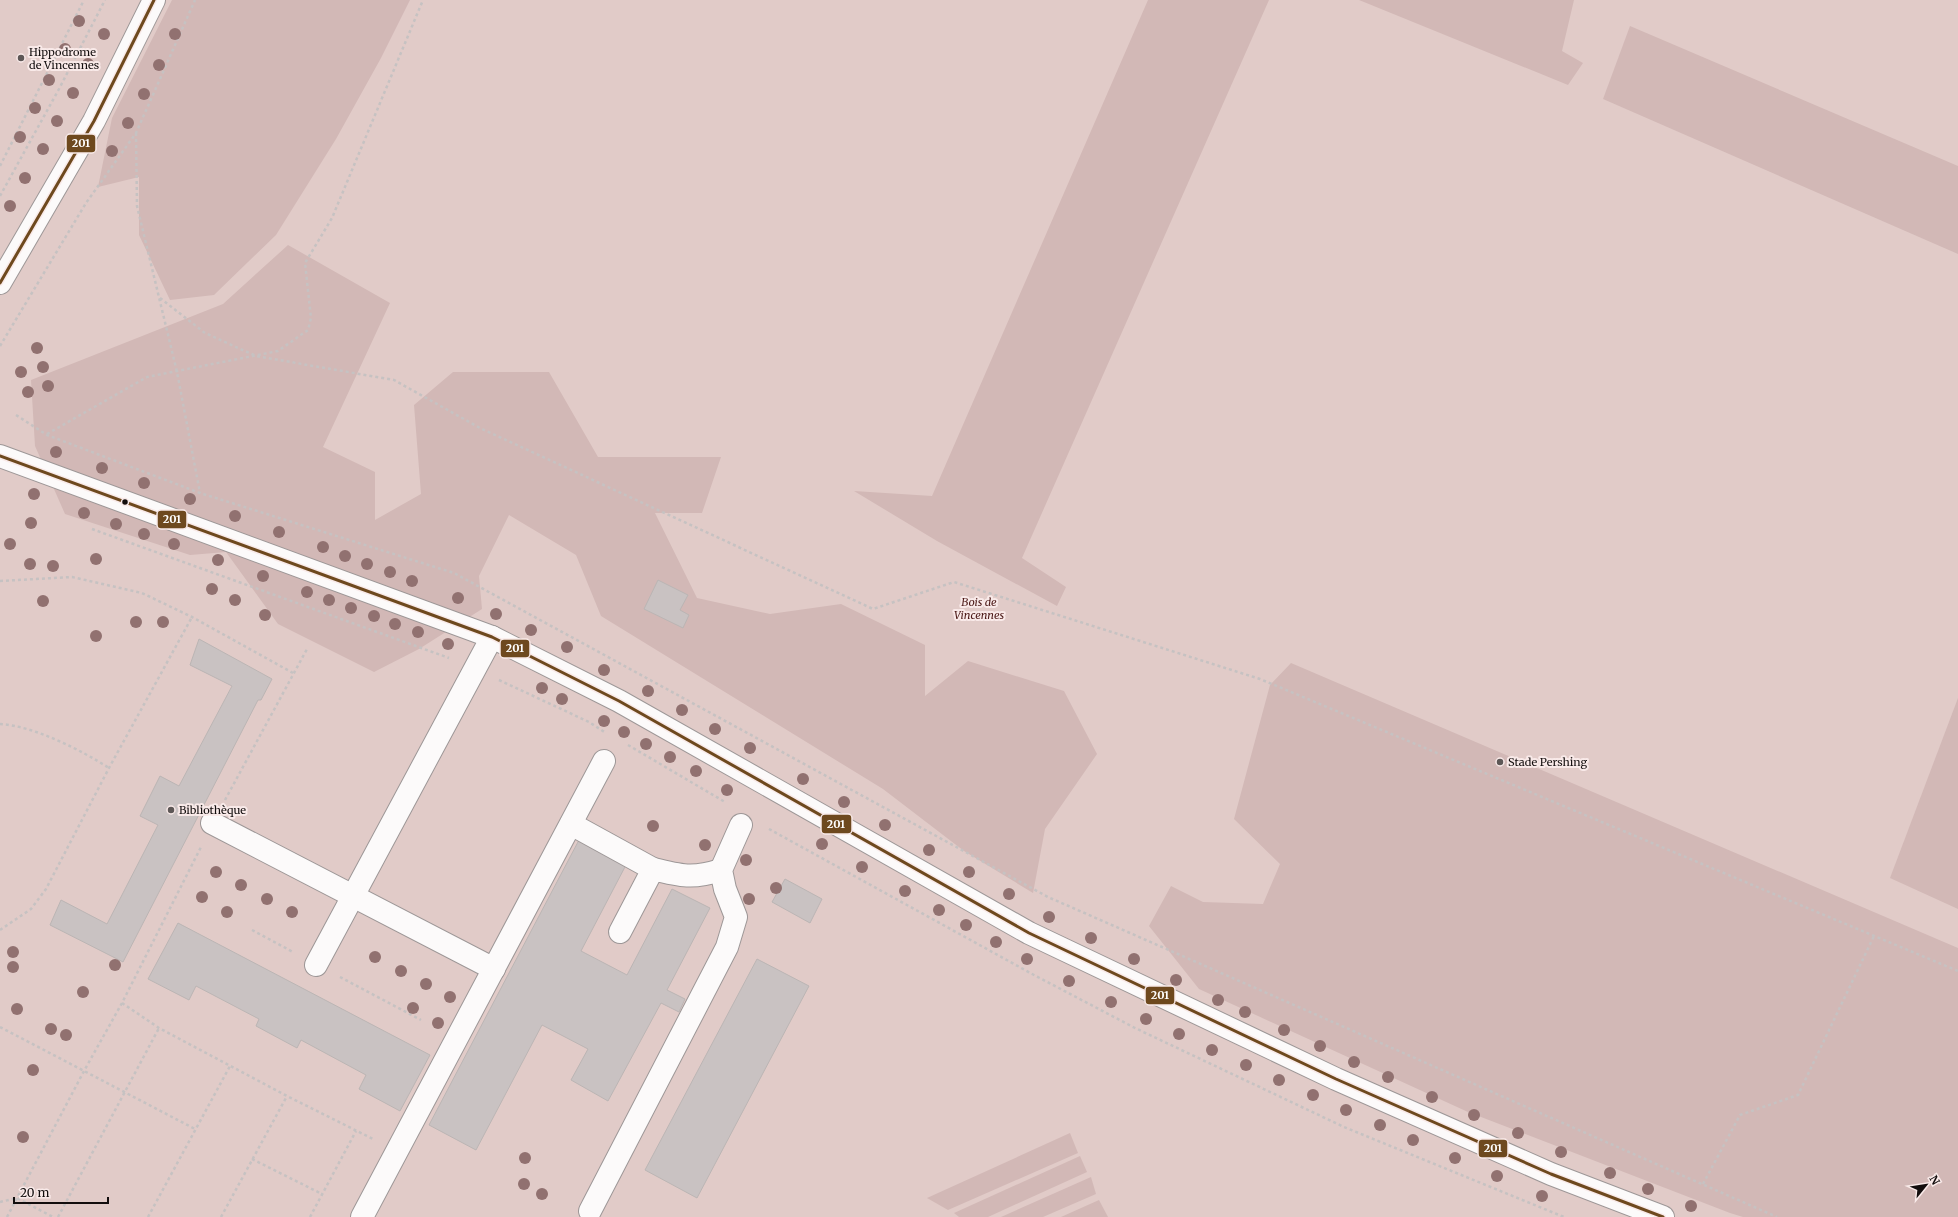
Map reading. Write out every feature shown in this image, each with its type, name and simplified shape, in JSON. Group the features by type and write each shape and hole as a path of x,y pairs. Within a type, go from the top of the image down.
{"street":[{"path":"0,283 94,120 154,0"},
{"path":"0,456 492,637 619,701 1028,933 1336,1079 1551,1174 1663,1217"},
{"path":"316,965 492,637"},
{"path":"362,1217 604,761"},
{"path":"212,823 494,969"},
{"path":"571,824 653,869 681,876 703,876 721,870"},
{"path":"590,1211 727,947 736,917 725,888 721,870 741,825"},
{"path":"620,932 653,869"}],"path":[{"path":"0,166 84,0"},
{"path":"0,196 59,89 105,0"},
{"path":"0,346 86,203 136,133 195,0"},
{"path":"46,434 147,377 278,351 308,330 311,318 305,263 332,218 423,0"},
{"path":"136,133 137,206 160,298 200,493"},
{"path":"160,298 205,333 256,356 394,380 480,428 873,609 954,582 1260,679 1958,971"},
{"path":"16,415 46,434 200,493 454,573 1048,897 1777,1217"},
{"path":"92,529 460,662 588,722 609,734"},
{"path":"0,581 72,577 142,593 192,617 293,673"},
{"path":"0,930 31,909 46,889 109,768 192,617"},
{"path":"7,1217 84,1071 122,1003 212,823 307,649"},
{"path":"0,724 43,734 86,754 109,768"},
{"path":"623,742 726,802"},
{"path":"764,826 1034,975 1135,1028 1344,1127 1564,1217"},
{"path":"1703,1184 1740,1115 1798,1095 1874,936"},
{"path":"122,1003 159,1028 287,1096 397,1151"},
{"path":"0,1027 194,1129"},
{"path":"58,1217 159,1028"},
{"path":"148,1217 194,1129 230,1066"},
{"path":"221,1217 287,1096"},
{"path":"310,1217 356,1131"},
{"path":"252,1159 322,1194"},
{"path":"0,1202 17,1198 53,1217"}],"green space":[{"name":"Bois de Vincennes","path":"0,0 1958,0 1958,1217 0,1217"}],"shaded area":[{"path":"172,0 410,0 381,58 336,139 276,235 214,295 170,300 139,235 139,177 98,187 112,118"},
{"path":"1148,0 1269,0 1022,558 1066,587 1057,606 937,541 854,491 932,496"},
{"path":"1359,0 1574,0 1562,51 1583,63 1568,85"},
{"path":"1630,26 1958,166 1958,254 1603,99"},
{"path":"288,245 390,303 323,447 375,472 375,520 421,494 414,405 453,372 549,372 598,457 721,457 702,513 655,513 697,598 770,614 841,604 925,645 925,696 968,661 1064,691 1097,754 1045,829 1033,893 964,851 883,789 601,616 576,555 509,515 479,576 482,609 419,649 374,672 278,624 226,552 190,555 65,514 35,446 31,380 223,304"},
{"path":"1291,663 1958,948 1958,1217 1743,1217 1468,1112 1199,989 1149,926 1171,886 1203,902 1263,904 1280,864 1234,819 1270,685"},
{"path":"1958,698 1958,909 1890,878"},
{"path":"1070,1133 1078,1153 948,1210 927,1198"},
{"path":"1080,1156 1087,1172 988,1217 959,1217 954,1213"},
{"path":"1091,1177 1096,1194 1043,1217 1001,1217"},
{"path":"1099,1200 1108,1217 1061,1217"}],"building":[{"path":"658,580 688,595 680,610 689,615 683,628 644,609"},
{"path":"199,639 272,679 261,700 258,700 123,962 50,925 61,900 107,924 158,825 140,816 160,776 179,786 232,686 190,665"},
{"path":"579,840 626,865 581,951 627,975 672,889 710,908 667,990 685,999 679,1012 661,1003 608,1101 571,1080 588,1049 542,1025 476,1150 429,1125"},
{"path":"785,879 822,899 810,923 772,902"},
{"path":"178,923 430,1055 400,1111 359,1089 366,1075 301,1040 297,1048 256,1026 259,1019 196,986 189,1000 148,979"},
{"path":"757,959 809,986 697,1198 645,1170"}],"transit line":[{"name":"201","path":"0,283 94,121 154,0"},
{"name":"201","path":"0,456 492,637 619,701 1029,933 1336,1079 1551,1174 1663,1217"}],"place":[{"name":"Hippodrome de Vincennes","path":"21,58"},
{"name":"Stade Pershing","path":"1500,762"},
{"name":"Bibliothèque","path":"171,810"}]}
